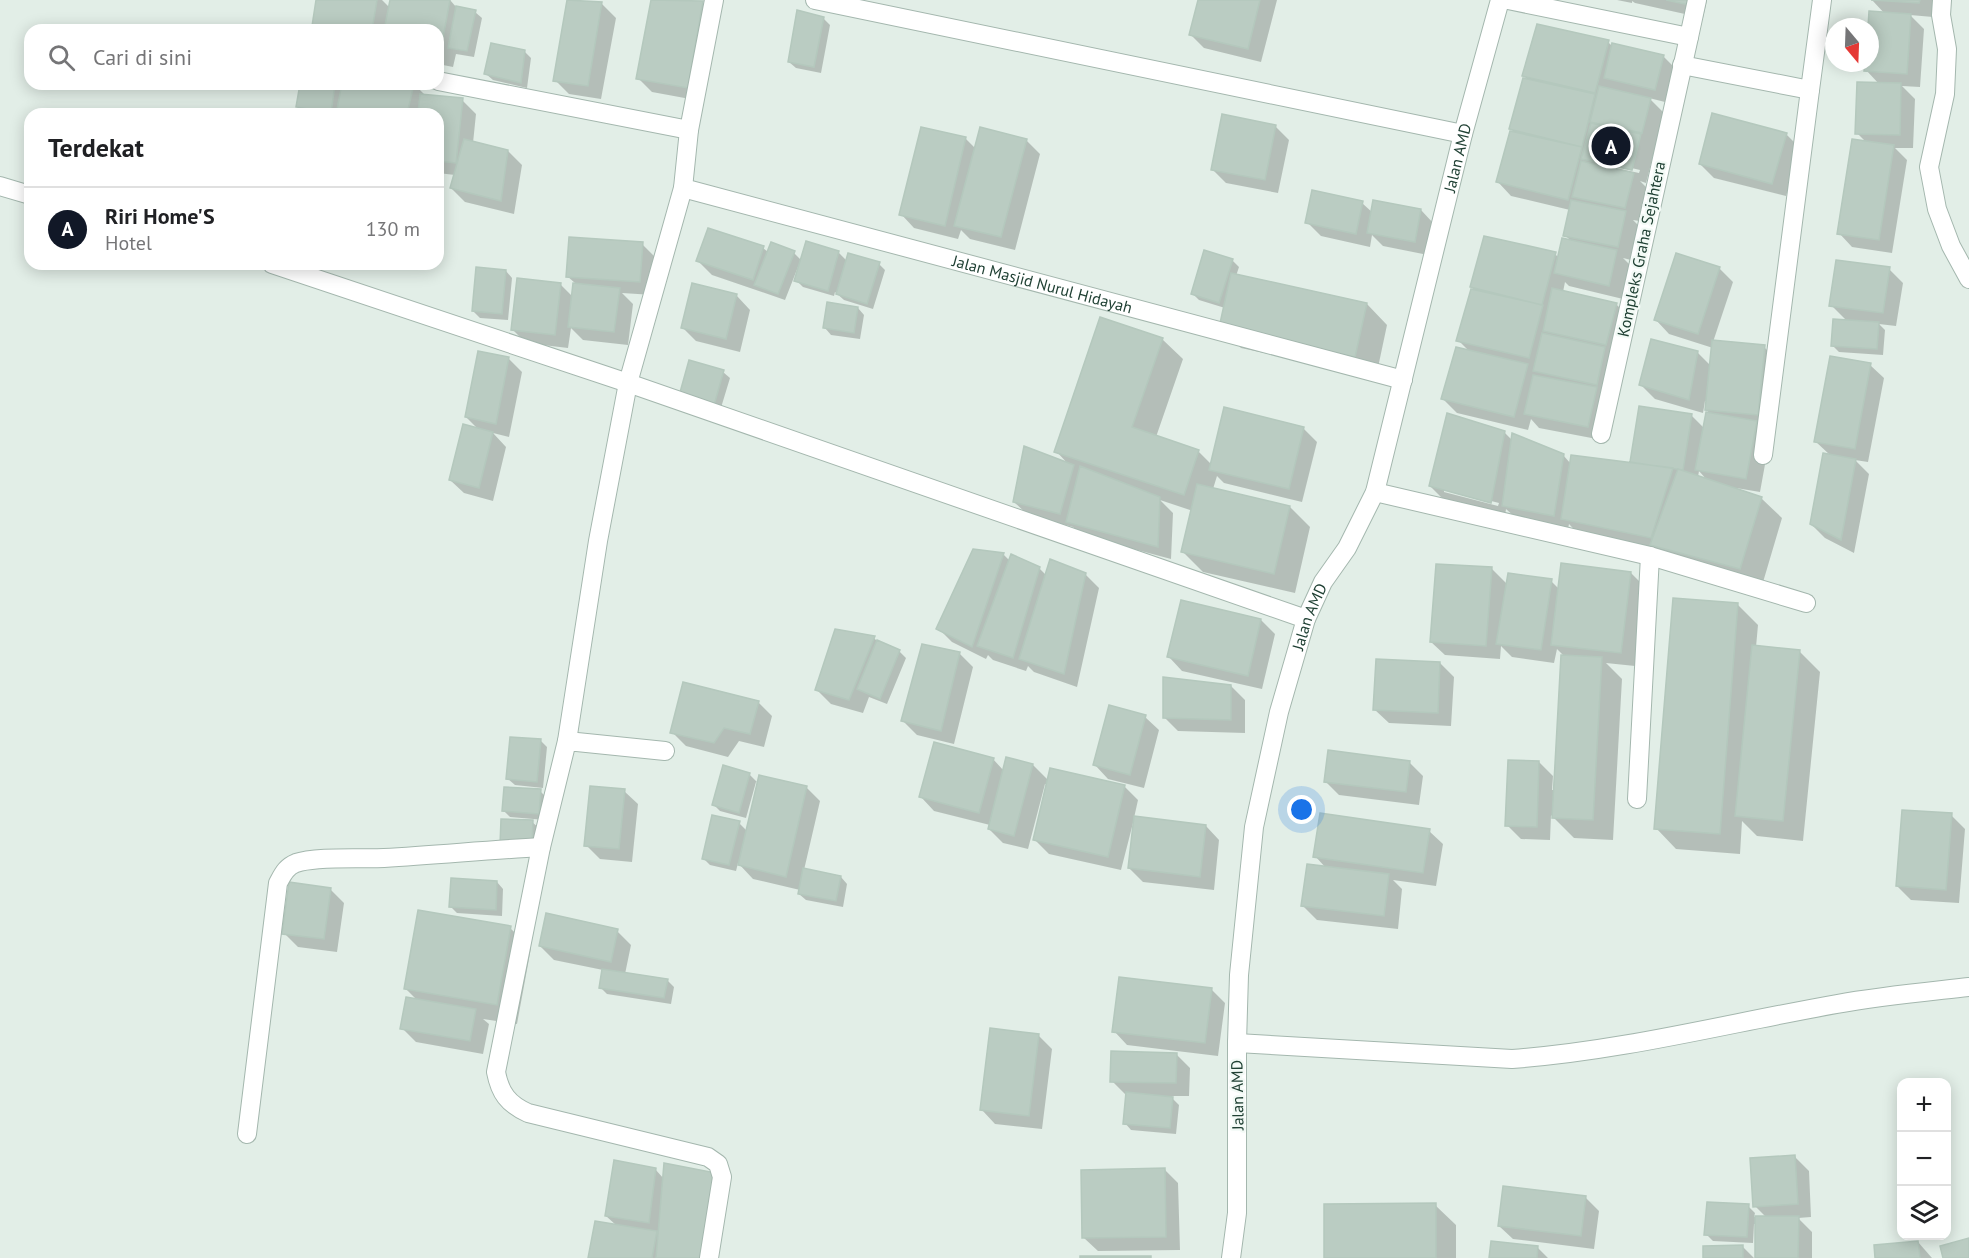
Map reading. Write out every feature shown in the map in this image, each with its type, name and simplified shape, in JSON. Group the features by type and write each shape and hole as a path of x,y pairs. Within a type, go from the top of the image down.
{"street":[{"path":"709,1258 723,1177 718,1164 708,1157 528,1113 506,1100 498,1083 496,1072 541,847 567,741 598,541 628,383 683,188 689,130 714,0"},
{"path":"815,0 1462,134"},
{"name":"Jalan AMD","path":"1231,1258 1237,1213 1239,975 1254,827 1279,712 1306,619 1323,582 1347,548 1375,492 1462,134 1500,0"},
{"path":"1508,0 1689,37"},
{"name":"Kompleks Graha Sejahtera","path":"1601,434 1697,0"},
{"path":"1762,455 1822,0"},
{"path":"1942,0 1941,15 1947,49 1945,94 1929,166 1937,208 1951,246 1969,279"},
{"path":"1682,65 1810,90"},
{"path":"444,82 689,130"},
{"path":"0,186 24,193"},
{"name":"Jalan Masjid Nurul Hidayah","path":"683,188 1403,380"},
{"path":"290,270 628,383 1306,619"},
{"path":"1375,492 1650,556 1806,603"},
{"path":"1637,799 1650,556"},
{"path":"567,741 665,751"},
{"path":"247,1134 279,883 283,872 289,866 312,860 383,858 541,847"},
{"path":"1237,1043 1512,1059 1543,1057 1589,1051 1840,1003 1969,987"}],"building":[{"path":"316,0 377,0 373,24 312,24"},
{"path":"390,0 450,0 444,32 444,24 385,24"},
{"path":"567,0 602,2 588,86 553,81"},
{"path":"651,0 703,1 688,88 636,79"},
{"path":"1198,0 1260,0 1248,49 1189,35"},
{"path":"1666,0 1691,0 1689,5"},
{"path":"1871,0 1920,0 1919,3"},
{"path":"456,6 476,10 467,51 448,48"},
{"path":"797,10 824,17 814,67 788,62"},
{"path":"1869,11 1911,14 1907,74 1878,72 1879,18 1869,18"},
{"path":"1537,24 1609,40 1595,93 1522,76"},
{"path":"491,43 525,50 521,83 484,74"},
{"path":"1612,43 1664,55 1655,90 1604,78"},
{"path":"1523,78 1595,94 1582,147 1509,129"},
{"path":"1857,82 1901,83 1900,135 1855,134"},
{"path":"1599,86 1651,98 1642,133 1590,122"},
{"path":"299,90 334,90 332,108 296,107"},
{"path":"341,90 413,90 408,108 337,108"},
{"path":"420,94 463,98 456,163 444,162 444,108 419,108"},
{"path":"1712,113 1787,133 1772,184 1699,164"},
{"path":"1222,114 1276,125 1265,180 1211,170"},
{"path":"1591,123 1641,134 1632,170 1581,159"},
{"path":"921,127 966,137 945,226 899,215"},
{"path":"980,127 1027,139 1001,237 954,226"},
{"path":"1510,131 1582,147 1568,200 1496,182"},
{"path":"464,139 508,150 501,201 450,188"},
{"path":"1852,139 1894,145 1879,240 1837,234"},
{"path":"1581,161 1634,173 1625,208 1572,197"},
{"path":"1312,190 1363,201 1356,234 1305,223"},
{"path":"1373,200 1421,209 1415,242 1367,233"},
{"path":"1571,200 1626,211 1618,247 1563,236"},
{"path":"708,228 764,246 753,280 696,261"},
{"path":"1484,236 1556,252 1542,305 1470,287"},
{"path":"569,237 643,242 640,282 566,277"},
{"path":"1562,238 1617,250 1609,286 1554,273"},
{"path":"806,241 839,251 828,291 794,281"},
{"path":"771,242 795,251 778,294 754,285"},
{"path":"1204,250 1233,259 1219,303 1191,294"},
{"path":"848,253 880,262 867,304 836,294"},
{"path":"1676,253 1720,267 1698,334 1654,320"},
{"path":"1836,260 1890,267 1883,313 1829,306"},
{"path":"476,267 506,270 502,314 472,311"},
{"path":"1231,273 1367,303 1355,357 1219,328"},
{"path":"517,278 561,283 555,335 511,330"},
{"path":"573,283 620,288 614,332 568,327"},
{"path":"692,283 737,294 726,339 681,328"},
{"path":"1552,288 1617,303 1606,345 1543,331"},
{"path":"1471,289 1543,305 1529,358 1456,341"},
{"path":"827,302 858,307 854,333 823,328"},
{"path":"1100,317 1163,338 1132,427 1199,450 1184,495 1054,452"},
{"path":"1833,319 1879,322 1877,349 1831,346"},
{"path":"1542,333 1605,347 1597,385 1533,371"},
{"path":"1651,339 1698,351 1689,400 1639,385"},
{"path":"1712,340 1765,345 1758,415 1705,410"},
{"path":"1456,347 1528,364 1514,417 1441,399"},
{"path":"478,351 509,357 496,424 465,417"},
{"path":"1830,356 1871,363 1855,449 1814,442"},
{"path":"689,360 724,370 714,405 679,396"},
{"path":"1533,375 1597,387 1588,427 1524,414"},
{"path":"1639,406 1692,414 1683,470 1630,462"},
{"path":"1224,407 1304,427 1289,489 1209,470"},
{"path":"1706,412 1757,421 1746,479 1695,470"},
{"path":"1447,413 1505,431 1491,503 1429,486"},
{"path":"463,424 493,432 479,488 449,480"},
{"path":"1512,433 1564,454 1554,516 1502,506"},
{"path":"1024,446 1074,465 1060,514 1013,502"},
{"path":"1823,453 1856,459 1841,540 1810,524"},
{"path":"1571,455 1673,468 1651,538 1561,519"},
{"path":"1080,466 1160,497 1158,547 1066,522"},
{"path":"1678,469 1762,497 1740,569 1650,545"},
{"path":"1197,484 1290,506 1274,574 1181,552"},
{"path":"973,549 1004,553 972,647 936,629"},
{"path":"1011,554 1040,567 1013,658 977,646"},
{"path":"1050,559 1086,573 1064,674 1019,659"},
{"path":"1561,563 1631,572 1621,653 1551,645"},
{"path":"1436,564 1492,567 1486,646 1430,642"},
{"path":"1508,573 1552,579 1541,650 1496,644"},
{"path":"1673,598 1738,603 1720,834 1654,829"},
{"path":"1181,600 1261,619 1248,676 1167,657"},
{"path":"835,629 875,636 849,700 815,690"},
{"path":"877,640 900,650 880,699 857,689"},
{"path":"922,644 960,652 941,731 901,721"},
{"path":"1752,645 1800,650 1783,821 1735,816"},
{"path":"1561,655 1602,657 1593,820 1552,818"},
{"path":"1376,659 1440,662 1438,713 1373,710"},
{"path":"1163,677 1231,685 1231,720 1163,718"},
{"path":"683,682 759,701 750,734 724,728 714,743 670,733"},
{"path":"1109,705 1146,715 1130,775 1093,765"},
{"path":"510,737 541,739 537,782 506,779"},
{"path":"934,742 994,758 979,813 919,797"},
{"path":"1328,750 1410,761 1406,792 1324,782"},
{"path":"1006,757 1033,764 1014,836 988,829"},
{"path":"1508,760 1539,761 1537,827 1505,826"},
{"path":"723,765 750,773 739,813 712,805"},
{"path":"1050,768 1125,785 1108,857 1033,840"},
{"path":"759,775 807,786 786,877 738,865"},
{"path":"590,786 625,789 619,849 584,846"},
{"path":"504,787 541,789 539,814 502,811"},
{"path":"1902,810 1952,813 1946,890 1896,886"},
{"path":"1320,813 1430,829 1423,873 1313,857"},
{"path":"712,815 740,821 729,865 702,859"},
{"path":"1134,816 1206,825 1200,877 1128,868"},
{"path":"501,819 533,820 532,846 500,845"},
{"path":"1307,864 1389,874 1384,916 1301,906"},
{"path":"803,868 841,876 836,901 798,894"},
{"path":"451,878 497,881 496,910 449,907"},
{"path":"289,882 331,888 324,939 282,934"},
{"path":"418,910 511,926 497,1005 404,989"},
{"path":"546,913 618,929 611,962 539,946"},
{"path":"602,969 668,979 664,998 599,988"},
{"path":"1119,977 1212,988 1205,1043 1112,1032"},
{"path":"406,997 476,1009 470,1041 400,1029"},
{"path":"990,1028 1039,1034 1029,1116 980,1110"},
{"path":"1111,1051 1177,1053 1176,1083 1110,1082"},
{"path":"1126,1092 1173,1097 1170,1128 1123,1124"},
{"path":"1795,1155 1798,1204 1753,1207 1750,1158"},
{"path":"614,1160 656,1168 649,1223 605,1216"},
{"path":"664,1163 716,1173 702,1258 656,1258"},
{"path":"1165,1168 1166,1237 1082,1238 1081,1170"},
{"path":"1503,1186 1586,1196 1581,1236 1498,1226"},
{"path":"1707,1202 1749,1204 1747,1237 1704,1235"},
{"path":"1436,1203 1436,1258 1324,1258 1324,1204"},
{"path":"1755,1216 1799,1216 1798,1258 1755,1258"},
{"path":"595,1221 657,1231 652,1258 588,1258"},
{"path":"1969,1238 1969,1258 1943,1258 1940,1246"},
{"path":"1491,1241 1538,1246 1537,1258 1489,1258"},
{"path":"1918,1241 1920,1258 1875,1258 1874,1245"},
{"path":"1743,1245 1743,1258 1703,1258 1703,1246"},
{"path":"1080,1256 1151,1256 1151,1258 1080,1258"}],"place":[{"name":"Riri Home'S","path":"1611,146"}]}
